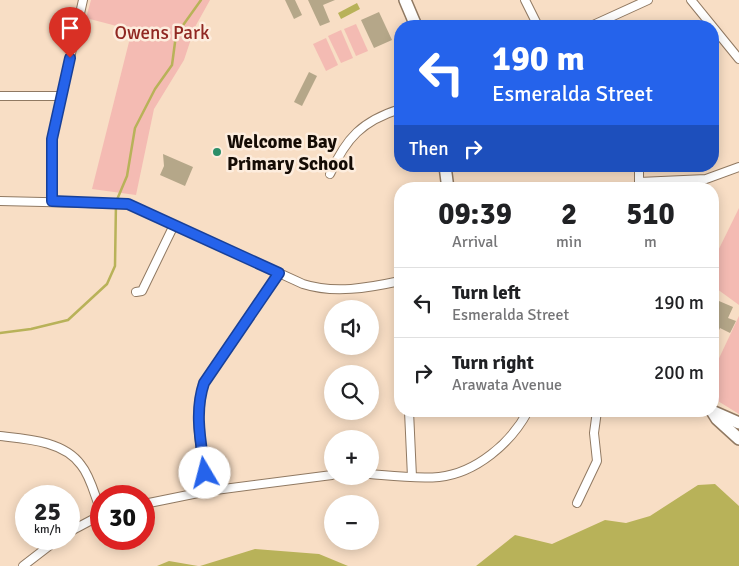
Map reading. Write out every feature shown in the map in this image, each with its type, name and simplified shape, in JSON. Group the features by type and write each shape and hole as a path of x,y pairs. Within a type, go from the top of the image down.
{"main road":[{"path":"405,0 413,20"},
{"path":"719,413 739,423"},
{"path":"718,417 739,439"}],"street":[{"path":"52,201 52,139 84,0"},
{"path":"525,0 535,20"},
{"path":"606,20 648,0"},
{"path":"692,0 708,20"},
{"path":"719,34 739,59"},
{"path":"0,96 61,96"},
{"path":"330,174 340,152 359,128 381,115 394,111"},
{"path":"639,182 706,180 739,167"},
{"path":"0,201 128,204 303,284 329,290 394,282"},
{"path":"136,292 142,292 174,225"},
{"path":"208,491 198,419 199,399 204,383 279,273"},
{"path":"410,417 412,477"},
{"path":"379,475 440,477 480,462 510,438 525,417"},
{"path":"577,503 597,461 594,433 596,417"},
{"path":"0,436 57,447 71,454 82,466 90,485"},
{"path":"155,502 208,491 324,476"},
{"path":"23,566 44,550"}],"green space":[{"name":"Owens Park","path":"91,0 210,0 195,27 184,60 154,109 136,195 92,189 132,30 86,18"},
{"path":"356,24 368,51 356,56 344,29"},
{"path":"341,30 353,58 341,63 328,36"},
{"path":"326,38 338,65 326,71 313,44"},
{"path":"739,208 739,305 719,290 719,249"},
{"path":"739,316 739,414 719,402 719,358"}],"shaded area":[{"path":"357,3 360,9 341,19 338,13"},
{"path":"715,484 739,506 739,566 476,566 515,535 552,544 605,520 626,523 650,516 698,485"},
{"path":"255,549 319,554 348,566 200,566"},
{"path":"169,561 198,566 157,566"}],"building":[{"path":"285,0 295,0 302,15 294,19"},
{"path":"308,0 335,0 323,5 330,22 320,26"},
{"path":"379,12 392,40 374,48 361,20"},
{"path":"309,72 317,76 302,106 294,102"},
{"path":"163,154 193,167 185,186 160,175 164,166"},
{"path":"719,301 733,307 728,318 736,321 730,333 720,328 719,330"}],"waterway":[{"path":"0,333 31,329 68,320 107,284 115,266 116,202 127,176 135,128 155,89 172,65 176,35 201,0"}],"place":[{"name":"Welcome Bay Primary School","path":"217,152"}],"route":[{"path":"70,58 52,139 52,201 116,202 128,204 279,273 204,383 199,399 198,419 205,473"}]}
